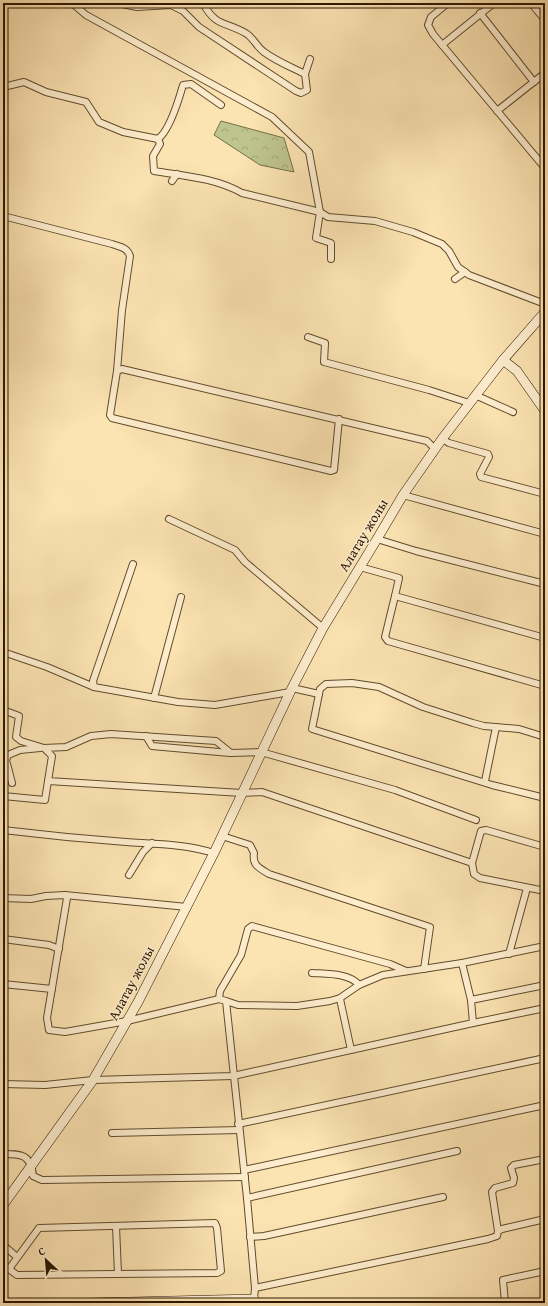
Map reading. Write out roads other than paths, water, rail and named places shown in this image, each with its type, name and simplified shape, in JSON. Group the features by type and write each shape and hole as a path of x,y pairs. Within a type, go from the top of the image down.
{"main road":[{"path":"475,395 545,312"},
{"path":"503,360 517,371 545,411"},
{"name":"Алатау жолы","path":"3,1206 93,1080 138,1002 187,907 290,692 323,628 403,495 475,395"},
{"path":"88,1303 254,1301"}],"street":[{"path":"72,3 86,15 272,117 308,152 320,212 316,238 331,243 331,259"},
{"path":"117,3 137,7 171,5 183,11 199,27 229,48 301,93 307,90 305,74 310,59"},
{"path":"203,3 212,17 221,24 231,26 248,35 262,51 305,74"},
{"path":"448,3 431,17 428,25 442,45 545,168"},
{"path":"442,45 494,3"},
{"path":"531,3 545,20"},
{"path":"480,13 534,82"},
{"path":"497,111 545,73"},
{"path":"3,87 24,82 46,92 86,102 99,122 123,132 158,139"},
{"path":"158,139 162,136 167,126 183,85 190,84 221,105"},
{"path":"158,139 160,144 153,156 154,171 208,179 242,193 320,212 328,217 375,221 413,232 434,241 445,248 458,267 465,272 488,283 527,296 545,304"},
{"path":"172,181 177,174"},
{"path":"3,216 112,244 124,248 128,252 130,256 122,310 117,371 110,412 112,418 328,471 334,470 339,419"},
{"path":"455,279 465,272"},
{"path":"308,337 326,343 324,362 429,390 469,403"},
{"path":"117,371 122,369 339,419 427,441 435,449"},
{"path":"475,395 513,412"},
{"path":"442,439 449,443 488,454 489,457 480,474 482,477 545,494"},
{"path":"403,495 545,534"},
{"path":"169,519 235,550 245,562 323,628"},
{"path":"377,539 416,552 545,584"},
{"path":"94,687 93,681 133,564"},
{"path":"360,567 399,578 385,637 388,641 545,686"},
{"path":"395,596 545,638"},
{"path":"154,698 181,597"},
{"path":"3,652 47,667 94,687 154,698 215,705 290,692 319,694"},
{"path":"545,737 519,729 484,726 423,707 379,688 352,683 326,684 320,689 312,729 485,781 492,785 545,798"},
{"path":"3,710 19,716 16,737 21,741 44,748 52,756 45,800 3,796"},
{"path":"485,781 496,727"},
{"path":"12,783 6,760 8,755 20,750 66,747 91,736 111,734 216,741 231,753"},
{"path":"146,736 152,746 260,756 395,790 476,820"},
{"path":"48,781 242,793 262,792 472,863"},
{"path":"3,830 197,847 214,853"},
{"path":"545,847 486,830 481,831 472,863 474,874 480,878 545,891"},
{"path":"222,836 250,845 254,853 253,859 256,866 269,874 430,927 424,969"},
{"path":"129,875 143,852 152,843"},
{"path":"509,954 527,888"},
{"path":"3,898 31,899 46,896 65,895 187,907"},
{"path":"65,895 67,898 47,1018 49,1030 65,1032 126,1021 222,1000 238,1005 297,1006 340,999 358,985 383,975 462,963 545,946"},
{"path":"254,1301 255,1288 245,1177 233,1076 220,991 241,955 248,929 252,926 390,964 406,971"},
{"path":"3,939 49,945 59,949"},
{"path":"462,963 471,1000 473,1023"},
{"path":"312,972 348,978 355,981 358,985"},
{"path":"3,984 52,989"},
{"path":"471,1000 545,985"},
{"path":"340,999 351,1050"},
{"path":"3,1084 45,1085 93,1080 233,1076 545,1008"},
{"path":"112,1133 238,1127 545,1058"},
{"path":"244,1170 545,1105"},
{"path":"247,1198 457,1151"},
{"path":"3,1154 20,1154 25,1157 32,1166 32,1176 42,1180 245,1177"},
{"path":"255,1288 497,1236 498,1231 492,1192 495,1188 513,1183 514,1178 511,1168 514,1165 545,1159"},
{"path":"250,1237 264,1236 443,1197"},
{"path":"498,1231 545,1219"},
{"path":"215,1224 217,1228 221,1271 217,1273 17,1275 9,1269 39,1228 116,1226 215,1224"},
{"path":"116,1226 118,1274"},
{"path":"3,1246 17,1257"},
{"path":"505,1303 503,1280 545,1271"}]}
